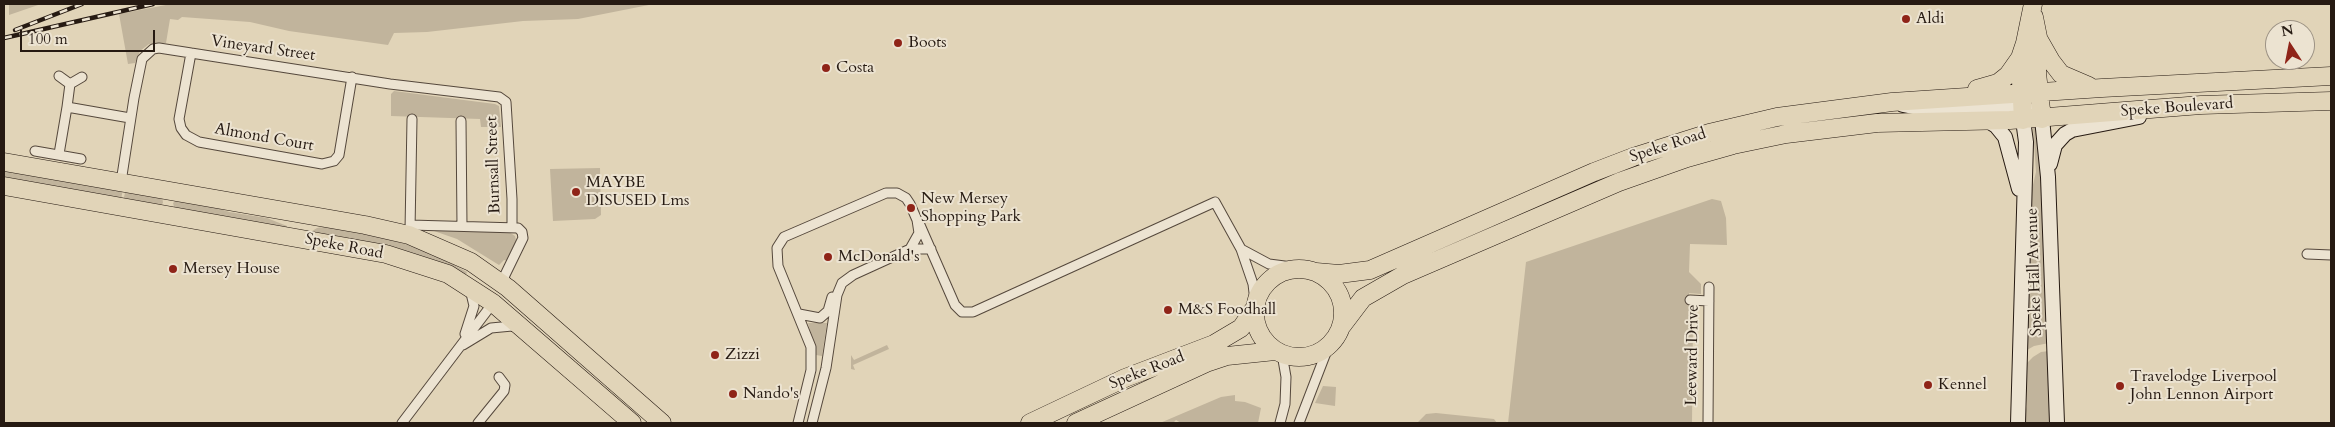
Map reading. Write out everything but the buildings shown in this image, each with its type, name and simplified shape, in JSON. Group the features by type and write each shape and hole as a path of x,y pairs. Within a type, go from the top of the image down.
{"highway":[{"path":"2032,40 2041,106 2022,106 2032,40 2033,6"},
{"path":"2032,40 2061,74 2084,85 2102,88"},
{"path":"1892,102 1932,93 1977,89 1998,83 2014,68 2032,40"},
{"name":"Speke Boulevard","path":"2041,106 2102,88 2331,76"},
{"name":"Speke Boulevard","path":"2022,106 2201,105 2331,101"},
{"name":"Speke Road","path":"1308,270 1339,274 1381,266 1619,162 1676,142 1747,123 1827,109 1892,102 2022,106"},
{"name":"Speke Road","path":"1341,326 1363,298 1384,284 1625,180 1696,156 1786,134 1877,123 1988,121 2022,106"},
{"name":"Speke Road","path":"4,162 365,225 410,230 471,262 508,288 662,423"},
{"path":"1619,162 1625,180"},
{"name":"Speke Road","path":"4,186 165,213 386,254 448,274 493,303 632,423"},
{"path":"165,213 170,191"},
{"path":"1308,270 1327,279 1339,295 1343,314 1341,326 1329,345 1319,353 1307,357 1294,357 1278,352 1265,343 1258,332 1255,321 1255,306 1261,289 1272,278 1285,271 1308,270"},
{"path":"493,303 508,288"},
{"name":"Speke Road","path":"1030,423 1125,378 1214,344 1241,328 1255,306"},
{"name":"Speke Road","path":"1076,423 1206,363 1227,356 1278,352"}],"street":[{"name":"Vineyard Street","path":"121,182 130,118 142,58 148,52 159,48 499,98 506,102"},
{"name":"Almond Court","path":"191,53 179,119 181,128 186,135 199,142 322,164 334,161 339,155 352,77"},
{"path":"59,76 70,84"},
{"path":"70,84 82,77"},
{"path":"59,154 70,84"},
{"name":"Burnsall Street","path":"506,102 512,227"},
{"path":"2048,177 2055,145 2064,134 2072,130 2201,105"},
{"name":"Speke Hall Avenue","path":"2018,423 2026,142 2022,106"},
{"name":"Speke Hall Avenue","path":"2041,106 2048,177 2057,423"},
{"path":"67,107 130,118"},
{"path":"410,230 412,119"},
{"path":"460,121 462,226"},
{"path":"1988,121 1996,126 2007,142 2023,204"},
{"path":"36,151 81,159"},
{"path":"798,423 813,359 811,347 799,314 778,266 777,248 784,237 886,193 897,193 906,198 955,305 962,312 973,312 1215,202 1241,249 1253,284 1255,306"},
{"path":"910,249 919,232 917,220"},
{"name":"Speke Road","path":"410,230 462,226 512,227"},
{"path":"508,288 504,277 522,238 522,232 512,227"},
{"path":"812,423 826,368 837,295 842,283 853,274 910,249 931,249"},
{"path":"1241,249 1269,264 1308,270"},
{"path":"2307,254 2331,254"},
{"name":"Leeward Drive","path":"1708,423 1709,287"},
{"path":"459,348 474,306 469,288"},
{"path":"799,314 820,318 828,311 831,298 837,295"},
{"path":"1690,300 1709,301"},
{"path":"402,423 493,303"},
{"path":"459,348 491,328 512,326 526,332"},
{"path":"1299,423 1329,345"},
{"path":"1278,352 1286,378 1280,423"},
{"path":"478,423 504,392 505,385 499,377"}],"shaded area":[{"path":"9,4 41,4 9,15"},
{"path":"171,4 654,4 578,19 523,21 427,32 394,33 388,45 289,31 250,22 182,17 178,20 170,19 166,43 149,44 140,51 135,63 128,64 119,14"},
{"path":"394,91 495,104 499,106 501,127 481,127 480,119 391,116 391,94"},
{"path":"2038,127 2049,343 2034,346 2027,350 2024,357 2023,228 2036,172 2033,128"},
{"path":"4,167 123,188 121,200 4,179"},
{"name":"MAYBE DISUSED Lms","path":"600,168 601,215 595,219 553,221 550,169"},
{"path":"126,189 162,195 163,203 161,205 123,201"},
{"path":"1712,199 1721,201 1726,218 1727,245 1690,244 1689,272 1701,284 1701,294 1689,293 1689,308 1697,313 1697,318 1693,319 1692,423 1508,423 1526,262"},
{"path":"176,200 204,203 229,212 267,218 287,226 287,228 175,210 173,203"},
{"path":"330,226 355,230 423,249 467,272 465,277 309,233 317,228"},
{"path":"435,229 509,232 515,236 517,244 508,261 504,260 499,265 457,239 434,231"},
{"path":"808,323 827,323 822,356 816,355"},
{"path":"887,345 889,349 853,365 855,370 851,369 851,355 854,360"},
{"path":"2049,351 2050,423 2023,423 2027,406 2027,363 2041,352"},
{"path":"1323,386 1336,387 1335,406 1315,403"},
{"path":"1235,395 1235,401 1245,402 1261,408 1258,423 1181,423 1176,420 1173,423 1160,423 1221,397"},
{"path":"1436,413 1494,419 1497,423 1417,423 1426,414"}],"railway":[{"path":"15,30 82,4"},
{"path":"4,38 153,4"}],"place":[{"name":"Aldi","path":"1906,19"},
{"name":"Boots","path":"898,43"},
{"name":"Costa","path":"826,68"},
{"name":"MAYBE DISUSED Lms","path":"576,192"},
{"name":"New Mersey Shopping Park","path":"911,208"},
{"name":"McDonald's","path":"828,257"},
{"name":"Mersey House","path":"173,269"},
{"name":"M&S Foodhall","path":"1168,310"},
{"name":"Zizzi","path":"715,355"},
{"name":"Kennel","path":"1928,385"},
{"name":"Travelodge Liverpool John Lennon Airport","path":"2120,386"},
{"name":"Nando's","path":"733,394"}]}
